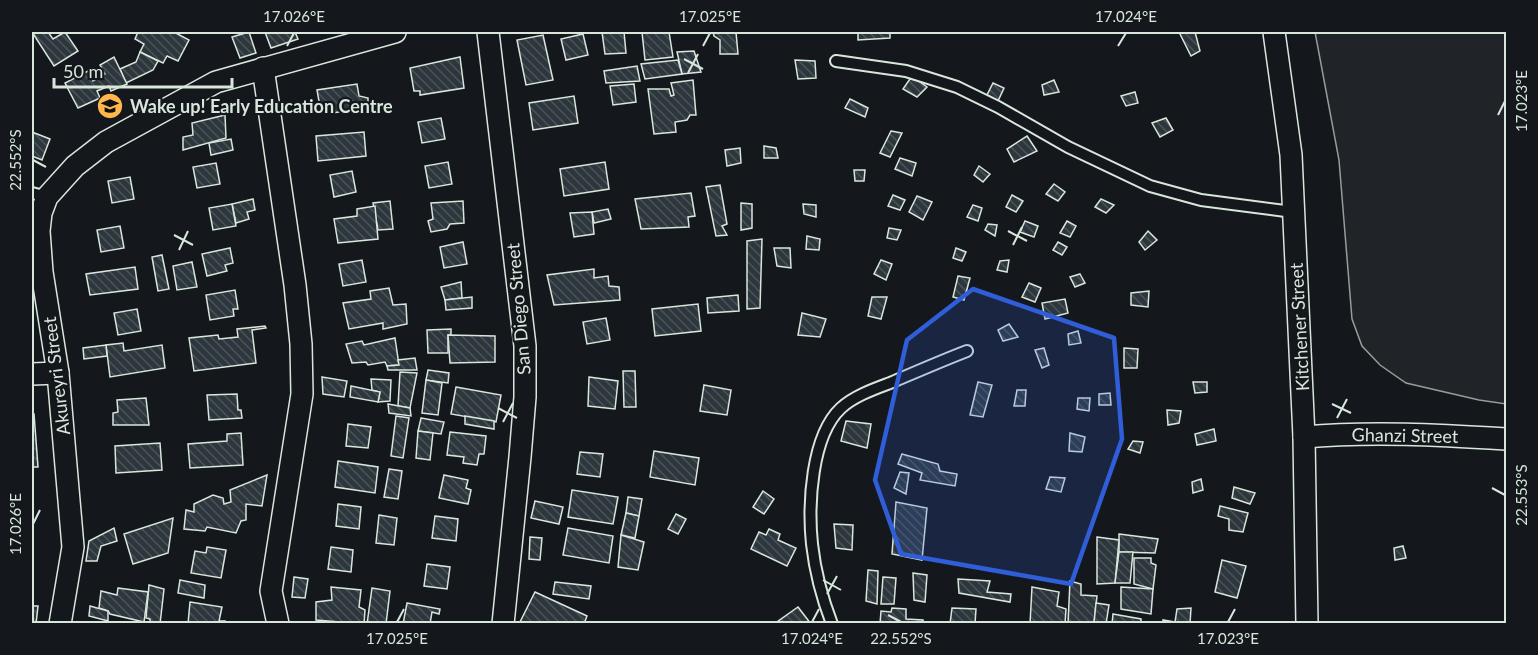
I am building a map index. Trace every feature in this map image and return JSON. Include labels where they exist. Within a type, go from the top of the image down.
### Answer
[{"type":"street","name":"Akureyri Street","points":[[60,624],[73,547],[58,373],[41,252],[39,195],[106,142],[216,82],[395,32]]},
{"type":"street","name":"San Diego Street","points":[[488,32],[525,346],[525,397],[503,624]]},
{"type":"street","name":"Kitchener Street","points":[[1274,32],[1291,155],[1304,437],[1307,624]]},
{"type":"street","points":[[262,68],[295,285],[301,344],[302,394],[271,591],[278,624]]},
{"type":"street","points":[[32,374],[58,373]]},
{"type":"street","name":"Ghanzi Street","points":[[1304,437],[1347,434],[1423,434],[1506,439]]},
{"type":"lane","points":[[836,61],[906,71],[957,87],[998,107],[1068,147],[1150,186],[1201,200],[1293,212]]},
{"type":"lane","points":[[832,624],[822,596],[812,543],[811,499],[815,469],[825,430],[842,408],[864,393],[966,351]]},
{"type":"highlighted area","points":[[973,289],[1114,338],[1122,439],[1071,584],[901,554],[875,480],[907,340]]},
{"type":"shaded area","points":[[1315,32],[1506,32],[1506,404],[1406,383],[1380,365],[1362,346],[1352,319],[1339,160]]},
{"type":"building","points":[[32,32],[48,32],[53,39],[65,32],[78,51],[54,66]]},
{"type":"building","points":[[138,32],[174,32],[189,40],[178,61],[167,56],[163,63],[140,52],[144,44],[135,39]]},
{"type":"building","points":[[249,32],[256,53],[240,58],[232,37]]},
{"type":"building","points":[[265,32],[295,32],[298,39],[271,48]]},
{"type":"building","points":[[602,32],[624,32],[626,53],[605,54]]},
{"type":"building","points":[[642,32],[669,32],[673,57],[645,60]]},
{"type":"building","points":[[713,32],[736,32],[738,54],[720,54],[720,40],[714,36]]},
{"type":"building","points":[[858,32],[890,32],[890,38],[858,40]]},
{"type":"building","points":[[1179,32],[1195,32],[1200,51],[1191,56]]},
{"type":"building","points":[[583,34],[588,55],[566,60],[561,39]]},
{"type":"building","points":[[543,35],[553,80],[526,85],[517,40]]},
{"type":"building","points":[[694,51],[701,72],[682,74],[677,52]]},
{"type":"building","points":[[140,52],[158,61],[153,70],[126,83],[120,69],[136,62]]},
{"type":"building","points":[[114,57],[127,84],[111,91],[109,86],[97,91],[100,98],[78,108],[65,83],[88,71],[93,81],[105,74],[100,65]]},
{"type":"building","points":[[460,57],[464,88],[420,95],[420,91],[414,91],[410,68]]},
{"type":"building","points":[[678,60],[682,74],[645,79],[641,64]]},
{"type":"building","points":[[795,60],[815,61],[816,78],[798,79]]},
{"type":"building","points":[[637,66],[640,81],[606,83],[604,71]]},
{"type":"building","points":[[912,76],[927,87],[917,97],[903,89]]},
{"type":"building","points":[[693,80],[696,115],[690,115],[687,120],[675,122],[676,132],[654,134],[648,89],[669,89],[671,96],[674,95],[671,83]]},
{"type":"building","points":[[1054,80],[1059,92],[1044,95],[1042,85]]},
{"type":"building","points":[[993,83],[1004,88],[998,101],[987,95]]},
{"type":"building","points":[[357,84],[359,96],[368,98],[368,108],[325,114],[324,106],[320,107],[317,90]]},
{"type":"building","points":[[634,84],[636,102],[613,105],[610,86]]},
{"type":"building","points":[[1135,92],[1138,103],[1126,106],[1121,96]]},
{"type":"building","points":[[574,96],[578,123],[533,130],[529,103]]},
{"type":"building","points":[[850,99],[868,108],[865,117],[845,108]]},
{"type":"building","points":[[225,115],[226,138],[183,150],[183,137],[193,135],[192,123]]},
{"type":"building","points":[[441,118],[445,139],[422,143],[418,122]]},
{"type":"building","points":[[1166,118],[1173,130],[1160,137],[1152,123]]},
{"type":"building","points":[[891,131],[902,133],[890,157],[880,153]]},
{"type":"building","points":[[32,132],[50,139],[42,160],[32,156]]},
{"type":"building","points":[[364,132],[366,156],[318,161],[316,136]]},
{"type":"building","points":[[1027,136],[1037,151],[1014,162],[1007,149]]},
{"type":"building","points":[[231,139],[233,150],[211,155],[209,143]]},
{"type":"building","points":[[764,146],[776,148],[778,158],[764,158]]},
{"type":"building","points":[[740,148],[741,163],[727,166],[725,150]]},
{"type":"building","points":[[900,158],[916,163],[912,176],[895,169]]},
{"type":"building","points":[[448,162],[452,184],[429,188],[425,166]]},
{"type":"building","points":[[605,162],[609,189],[564,196],[560,169]]},
{"type":"building","points":[[216,163],[220,184],[197,188],[193,167]]},
{"type":"building","points":[[979,166],[990,174],[983,182],[974,175]]},
{"type":"building","points":[[854,170],[865,170],[864,181],[855,181]]},
{"type":"building","points":[[352,171],[356,192],[334,197],[330,175]]},
{"type":"building","points":[[130,177],[134,199],[112,203],[108,181]]},
{"type":"building","points":[[1054,184],[1065,192],[1058,201],[1046,194]]},
{"type":"building","points":[[720,185],[727,224],[722,226],[727,235],[716,236],[706,187]]},
{"type":"building","points":[[691,193],[695,216],[688,217],[689,227],[641,229],[635,199]]},
{"type":"building","points":[[893,195],[905,200],[900,210],[888,206]]},
{"type":"building","points":[[1012,195],[1023,201],[1016,212],[1006,207]]},
{"type":"building","points":[[917,196],[932,202],[923,220],[909,212]]},
{"type":"building","points":[[253,199],[255,210],[247,212],[249,219],[236,223],[232,204]]},
{"type":"building","points":[[1101,199],[1114,205],[1106,213],[1095,207]]},
{"type":"building","points":[[390,201],[393,229],[378,230],[373,203]]},
{"type":"building","points":[[463,201],[464,223],[450,224],[447,229],[431,232],[428,221],[433,219],[431,203]]},
{"type":"building","points":[[741,203],[752,204],[752,228],[741,230]]},
{"type":"building","points":[[232,204],[236,226],[213,230],[209,208]]},
{"type":"building","points":[[803,204],[816,205],[816,217],[804,214]]},
{"type":"building","points":[[973,205],[982,208],[978,221],[967,217]]},
{"type":"building","points":[[375,206],[378,239],[338,243],[334,219],[357,216],[357,209]]},
{"type":"building","points":[[608,209],[611,219],[594,223],[592,212]]},
{"type":"building","points":[[592,212],[594,234],[574,237],[570,213]]},
{"type":"building","points":[[1025,221],[1038,226],[1034,237],[1020,232]]},
{"type":"building","points":[[1067,221],[1076,226],[1070,237],[1060,233]]},
{"type":"building","points":[[988,224],[997,225],[995,236],[985,230]]},
{"type":"building","points":[[120,226],[124,248],[101,252],[97,230]]},
{"type":"building","points":[[889,228],[901,230],[897,240],[887,238]]},
{"type":"building","points":[[1148,231],[1157,240],[1145,250],[1139,242]]},
{"type":"building","points":[[807,236],[820,239],[819,250],[806,249]]},
{"type":"building","points":[[762,239],[760,308],[747,309],[747,241]]},
{"type":"building","points":[[463,242],[467,264],[444,268],[440,247]]},
{"type":"building","points":[[1058,242],[1067,247],[1062,255],[1053,250]]},
{"type":"building","points":[[230,248],[233,263],[225,265],[227,271],[207,276],[202,254]]},
{"type":"building","points":[[774,248],[790,248],[791,268],[777,266]]},
{"type":"building","points":[[956,248],[966,252],[962,261],[953,258]]},
{"type":"building","points":[[162,255],[169,289],[158,291],[152,257]]},
{"type":"building","points":[[362,260],[366,282],[343,286],[339,264]]},
{"type":"building","points":[[881,260],[892,264],[886,280],[874,274]]},
{"type":"building","points":[[1009,260],[1007,272],[997,270],[1000,261]]},
{"type":"building","points":[[192,262],[197,287],[177,290],[173,266]]},
{"type":"building","points":[[135,267],[138,289],[90,295],[86,274]]},
{"type":"building","points":[[594,269],[594,278],[608,276],[609,286],[619,287],[620,300],[554,305],[547,275]]},
{"type":"building","points":[[1080,274],[1085,283],[1075,287],[1070,277]]},
{"type":"building","points":[[958,276],[970,278],[964,300],[953,297]]},
{"type":"building","points":[[461,282],[462,298],[445,300],[441,287]]},
{"type":"building","points":[[1029,283],[1041,288],[1035,302],[1022,297]]},
{"type":"building","points":[[389,288],[393,305],[406,304],[407,324],[383,329],[383,323],[349,329],[343,303],[371,299],[370,291]]},
{"type":"building","points":[[235,290],[238,309],[233,309],[234,316],[210,320],[206,295]]},
{"type":"building","points":[[1149,291],[1148,307],[1131,305],[1131,293]]},
{"type":"building","points":[[738,295],[739,311],[708,313],[707,298]]},
{"type":"building","points":[[472,297],[472,308],[446,310],[445,300]]},
{"type":"building","points":[[872,297],[887,297],[881,319],[868,316]]},
{"type":"building","points":[[1065,299],[1068,313],[1045,319],[1042,303]]},
{"type":"building","points":[[698,304],[701,331],[655,336],[652,309]]},
{"type":"building","points":[[137,309],[141,331],[118,335],[114,313]]},
{"type":"building","points":[[802,313],[826,319],[820,337],[798,335]]},
{"type":"building","points":[[606,318],[610,340],[587,344],[583,322]]},
{"type":"building","points":[[1009,324],[1018,337],[1003,341],[998,330]]},
{"type":"building","points":[[265,326],[266,328],[252,330],[256,363],[194,371],[189,338],[218,335],[219,339],[238,337],[237,329]]},
{"type":"building","points":[[451,329],[451,335],[448,335],[448,353],[428,353],[427,330]]},
{"type":"building","points":[[1078,331],[1081,343],[1069,345],[1068,334]]},
{"type":"building","points":[[448,335],[495,336],[495,362],[450,363]]},
{"type":"building","points":[[395,338],[399,365],[387,366],[385,362],[368,365],[366,362],[352,363],[346,344],[362,341],[364,345]]},
{"type":"building","points":[[123,343],[124,351],[162,345],[165,368],[110,377],[106,345]]},
{"type":"building","points":[[106,345],[107,356],[84,359],[83,348]]},
{"type":"building","points":[[1044,348],[1049,365],[1042,368],[1035,350]]},
{"type":"building","points":[[1124,348],[1138,349],[1137,368],[1124,368]]},
{"type":"building","points":[[415,358],[417,370],[388,370],[387,366],[399,365],[398,360]]},
{"type":"building","points":[[428,370],[449,373],[448,383],[426,380]]},
{"type":"building","points":[[623,371],[635,371],[636,407],[624,407]]},
{"type":"building","points":[[400,372],[417,373],[410,408],[398,406]]},
{"type":"building","points":[[322,377],[347,381],[344,397],[323,394]]},
{"type":"building","points":[[589,377],[618,381],[615,409],[588,406]]},
{"type":"building","points":[[371,379],[391,380],[390,401],[378,402],[380,392],[372,390]]},
{"type":"building","points":[[426,380],[442,383],[438,415],[422,413]]},
{"type":"building","points":[[978,382],[992,385],[983,417],[970,415]]},
{"type":"building","points":[[1193,382],[1207,382],[1207,392],[1195,393]]},
{"type":"building","points":[[704,385],[731,390],[727,415],[700,411]]},
{"type":"building","points":[[351,386],[380,392],[378,402],[350,397]]},
{"type":"building","points":[[456,387],[501,395],[496,422],[451,414]]},
{"type":"building","points":[[1017,390],[1026,390],[1025,406],[1014,406]]},
{"type":"building","points":[[1110,393],[1111,405],[1099,405],[1099,394]]},
{"type":"building","points":[[237,394],[238,410],[241,410],[242,418],[209,420],[207,395]]},
{"type":"building","points":[[146,398],[149,425],[113,425],[113,413],[118,412],[117,400]]},
{"type":"building","points":[[1078,398],[1090,398],[1089,411],[1077,409]]},
{"type":"building","points":[[388,404],[410,408],[411,416],[389,413]]},
{"type":"building","points":[[1167,410],[1181,411],[1179,423],[1168,425]]},
{"type":"building","points":[[32,414],[34,414],[38,467],[32,467]]},
{"type":"building","points":[[396,416],[409,418],[403,458],[391,456]]},
{"type":"building","points":[[465,416],[494,421],[494,429],[465,424]]},
{"type":"building","points":[[421,418],[444,422],[441,434],[418,431]]},
{"type":"building","points":[[846,421],[871,424],[867,448],[841,441]]},
{"type":"building","points":[[348,424],[371,427],[368,448],[346,446]]},
{"type":"building","points":[[1214,429],[1216,441],[1197,445],[1195,434]]},
{"type":"building","points":[[418,431],[433,433],[430,460],[416,458]]},
{"type":"building","points":[[450,432],[486,436],[484,454],[479,454],[477,465],[463,463],[464,457],[447,455]]},
{"type":"building","points":[[241,433],[243,465],[190,468],[188,444],[227,441],[227,434]]},
{"type":"building","points":[[1070,433],[1085,437],[1082,452],[1069,451]]},
{"type":"building","points":[[1133,441],[1143,442],[1140,453],[1128,449]]},
{"type":"building","points":[[160,443],[162,470],[116,473],[115,446]]},
{"type":"building","points":[[654,451],[699,458],[695,485],[650,477]]},
{"type":"building","points":[[580,452],[603,454],[600,477],[577,474]]},
{"type":"building","points":[[902,454],[938,464],[940,471],[957,474],[955,486],[920,480],[922,473],[898,464]]},
{"type":"building","points":[[338,461],[378,467],[375,493],[335,487]]},
{"type":"building","points":[[389,469],[402,471],[398,499],[384,497]]},
{"type":"building","points":[[900,472],[909,473],[906,494],[894,488]]},
{"type":"building","points":[[267,475],[262,506],[246,504],[246,520],[241,521],[236,533],[207,527],[205,531],[184,529],[186,510],[194,512],[194,504],[213,495],[223,498],[224,504],[231,502],[230,490]]},
{"type":"building","points":[[444,475],[468,480],[466,488],[471,490],[468,504],[439,498]]},
{"type":"building","points":[[1050,477],[1065,478],[1061,492],[1046,489]]},
{"type":"building","points":[[1201,479],[1203,490],[1193,493],[1192,482]]},
{"type":"building","points":[[1234,487],[1255,493],[1250,504],[1232,498]]},
{"type":"building","points":[[572,490],[618,497],[613,524],[568,517]]},
{"type":"building","points":[[763,491],[774,499],[764,514],[753,507]]},
{"type":"building","points":[[628,497],[642,499],[639,516],[626,513]]},
{"type":"building","points":[[535,501],[563,507],[559,524],[531,518]]},
{"type":"building","points":[[896,502],[927,508],[922,560],[892,554]]},
{"type":"building","points":[[338,504],[361,507],[359,529],[336,526]]},
{"type":"building","points":[[1220,506],[1248,513],[1243,532],[1229,530],[1229,519],[1218,516]]},
{"type":"building","points":[[626,513],[639,516],[635,538],[621,535]]},
{"type":"building","points":[[676,514],[686,519],[678,534],[668,529]]},
{"type":"building","points":[[379,515],[397,518],[394,545],[376,543]]},
{"type":"building","points":[[435,516],[458,519],[456,541],[432,538]]},
{"type":"building","points":[[173,518],[168,553],[133,564],[124,534]]},
{"type":"building","points":[[834,524],[853,525],[852,550],[836,548]]},
{"type":"building","points":[[114,528],[117,541],[101,546],[97,561],[86,561],[89,541]]},
{"type":"building","points":[[568,528],[613,536],[609,563],[563,555]]},
{"type":"building","points":[[769,529],[780,534],[778,540],[796,548],[787,566],[751,549],[759,532],[766,535]]},
{"type":"building","points":[[1119,534],[1158,539],[1155,553],[1119,552]]},
{"type":"building","points":[[621,535],[644,542],[638,570],[618,567]]},
{"type":"building","points":[[530,537],[542,538],[540,560],[529,559]]},
{"type":"building","points":[[1097,537],[1119,540],[1115,583],[1097,584]]},
{"type":"building","points":[[1403,546],[1406,558],[1395,560],[1394,548]]},
{"type":"building","points":[[207,547],[226,550],[221,578],[191,573],[195,551],[206,553]]},
{"type":"building","points":[[331,547],[353,550],[351,572],[328,569]]},
{"type":"building","points":[[1119,552],[1133,552],[1130,583],[1115,583]]},
{"type":"building","points":[[1134,558],[1151,558],[1151,563],[1156,565],[1153,589],[1134,584]]},
{"type":"building","points":[[1222,560],[1246,566],[1237,598],[1215,592]]},
{"type":"building","points":[[427,564],[450,567],[447,589],[424,586]]},
{"type":"building","points":[[868,570],[878,571],[877,604],[866,601]]},
{"type":"building","points":[[913,573],[927,575],[925,602],[914,600]]},
{"type":"building","points":[[294,577],[308,579],[305,598],[292,597]]},
{"type":"building","points":[[883,577],[896,578],[894,604],[881,604]]},
{"type":"building","points":[[958,579],[990,581],[987,592],[1011,594],[1010,602],[959,593]]},
{"type":"building","points":[[180,580],[205,585],[204,598],[178,593]]},
{"type":"building","points":[[1070,581],[1081,584],[1081,595],[1097,596],[1094,623],[1068,624]]},
{"type":"building","points":[[555,582],[591,586],[589,599],[553,594]]},
{"type":"building","points":[[149,585],[164,589],[160,624],[150,624],[150,619],[146,618]]},
{"type":"building","points":[[331,587],[361,590],[359,607],[365,610],[364,624],[316,620],[316,602],[332,600]]},
{"type":"building","points":[[1032,587],[1059,592],[1057,606],[1066,609],[1065,624],[1030,624]]},
{"type":"building","points":[[1121,587],[1153,589],[1151,614],[1121,609]]},
{"type":"building","points":[[118,588],[148,592],[144,622],[110,614],[99,608],[101,591],[117,595]]},
{"type":"building","points":[[372,588],[390,591],[386,624],[367,624]]},
{"type":"building","points":[[535,592],[587,616],[584,624],[520,622]]},
{"type":"building","points":[[190,602],[222,607],[219,621],[225,621],[225,624],[188,624]]},
{"type":"building","points":[[407,603],[440,609],[439,614],[432,612],[430,624],[403,624]]},
{"type":"building","points":[[1096,603],[1109,605],[1106,624],[1094,623]]},
{"type":"building","points":[[32,606],[38,606],[36,624],[32,624]]},
{"type":"building","points":[[90,606],[108,611],[108,621],[89,616]]},
{"type":"building","points":[[798,607],[811,624],[777,622]]},
{"type":"building","points":[[892,608],[906,609],[906,619],[923,620],[923,624],[880,624],[881,611],[891,612]]},
{"type":"building","points":[[952,608],[976,609],[975,624],[950,624]]},
{"type":"building","points":[[1191,608],[1190,624],[1163,624],[1163,620],[1175,622],[1177,609]]},
{"type":"building","points":[[1113,614],[1141,619],[1141,624],[1112,624]]},
{"type":"place","name":"Wake up! Early Education Centre","points":[[110,106]]}]
